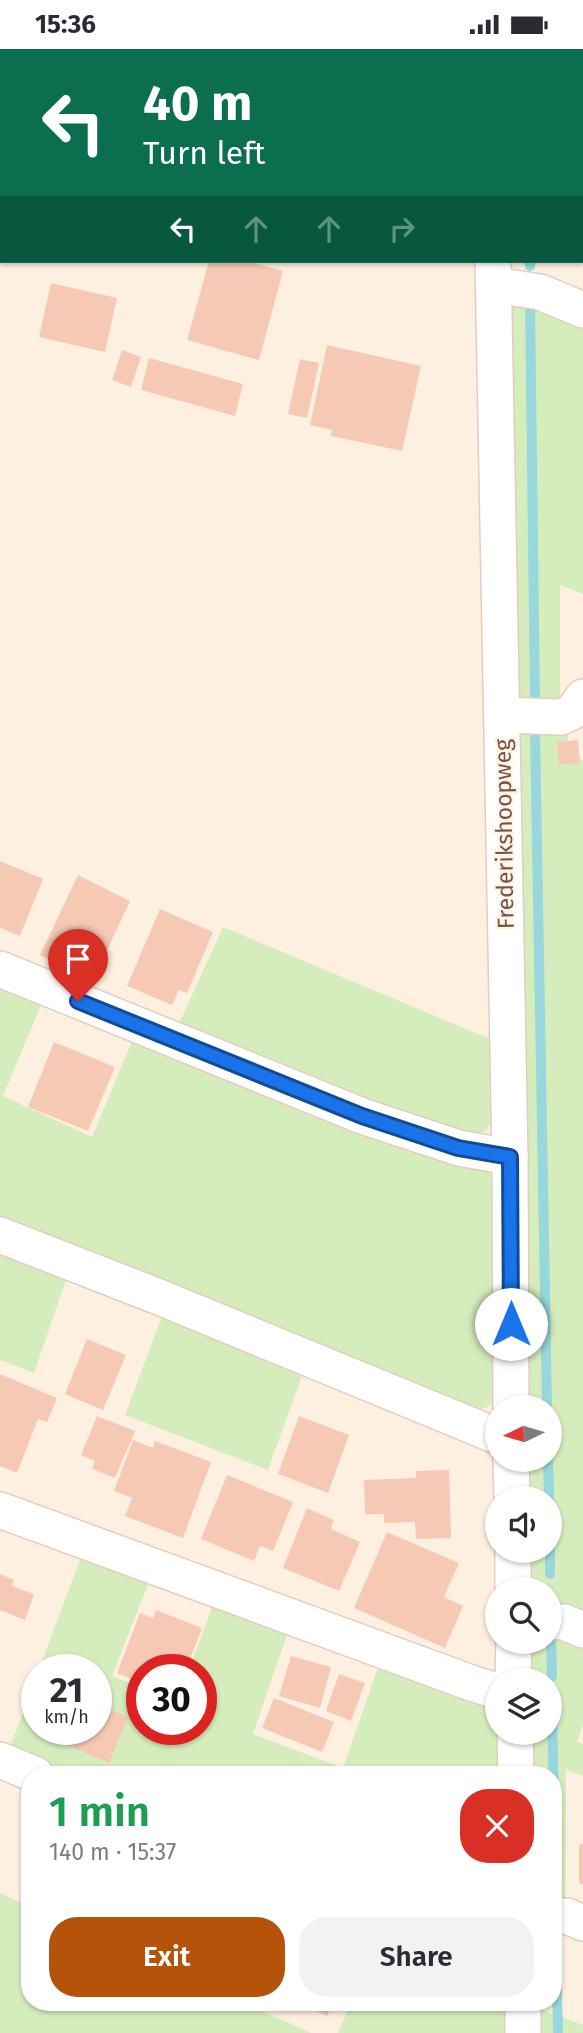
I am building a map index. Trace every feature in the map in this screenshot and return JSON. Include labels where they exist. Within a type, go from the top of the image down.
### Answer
[{"type":"street","points":[[494,273],[583,310]]},
{"type":"street","name":"Frederikshoopweg","points":[[494,273],[510,1157],[511,1395]]},
{"type":"street","points":[[502,715],[561,717],[572,712],[583,697]]},
{"type":"street","points":[[0,969],[362,1116],[458,1148],[510,1157]]},
{"type":"street","points":[[0,1235],[159,1297],[485,1431]]},
{"type":"street","points":[[0,1510],[485,1687]]},
{"type":"street","points":[[562,1622],[583,1630]]},
{"type":"street","points":[[515,1745],[516,1766]]},
{"type":"street","points":[[0,1760],[21,1769]]},
{"type":"street","points":[[562,1916],[583,1923]]},
{"type":"street","points":[[523,2011],[523,2033]]},
{"type":"green space","points":[[513,301],[583,314],[583,594],[560,585],[560,704],[526,709],[517,695],[508,309]]},
{"type":"green space","points":[[568,731],[568,754],[583,760],[583,1619],[562,1613],[562,1577],[528,1577],[527,1563],[562,1563],[562,1486],[527,1486],[526,1472],[562,1472],[562,1395],[525,1395],[517,733]]},
{"type":"green space","points":[[223,927],[497,1042],[493,1119],[487,1129],[473,1139],[176,1030]]},
{"type":"green space","points":[[0,980],[44,998],[3,1096],[92,1137],[137,1029],[492,1159],[498,1395],[485,1395],[485,1408],[482,1409],[442,1409],[0,1226]]},
{"type":"green space","points":[[0,1240],[70,1268],[34,1373],[0,1360]]},
{"type":"green space","points":[[163,1313],[304,1370],[268,1470],[125,1415]]},
{"type":"green space","points":[[87,1541],[155,1567],[112,1676],[112,1654],[45,1654]]},
{"type":"green space","points":[[217,1594],[291,1623],[253,1734],[338,1766],[40,1766],[8,1752],[21,1718],[21,1745],[112,1745],[112,1676],[126,1682],[126,1745],[217,1745],[217,1654],[195,1654]]},
{"type":"green space","points":[[562,1630],[583,1638],[583,1724],[577,1742],[583,1744],[583,1776],[566,1769],[565,1909],[562,1909],[562,1766],[530,1766],[529,1745],[562,1745],[562,1668],[528,1668],[528,1654],[562,1654]]},
{"type":"green space","points":[[381,1659],[485,1696],[485,1745],[504,1745],[504,1766],[344,1766]]},
{"type":"green space","points":[[0,1893],[21,1903],[21,2011],[262,2011],[311,2033],[0,2033]]},
{"type":"green space","points":[[347,2011],[504,2011],[504,2033],[338,2033]]},
{"type":"green space","points":[[537,2011],[545,2011],[583,2025],[583,2033],[537,2033]]},
{"type":"building","points":[[208,263],[254,263],[283,271],[259,360],[187,340]]},
{"type":"building","points":[[51,283],[117,298],[105,352],[39,337]]},
{"type":"building","points":[[327,345],[421,366],[402,451],[331,436],[332,430],[310,425]]},
{"type":"building","points":[[122,350],[141,357],[131,387],[112,380]]},
{"type":"building","points":[[149,358],[243,384],[235,416],[141,390]]},
{"type":"building","points":[[300,359],[319,363],[307,418],[288,414]]},
{"type":"building","points":[[578,740],[580,763],[559,764],[557,742]]},
{"type":"building","points":[[0,861],[43,879],[20,936],[0,928]]},
{"type":"building","points":[[78,875],[130,901],[101,963],[72,949],[63,966],[40,955]]},
{"type":"building","points":[[160,909],[213,932],[187,993],[179,990],[172,1005],[127,986]]},
{"type":"building","points":[[54,1042],[115,1067],[88,1131],[28,1107]]},
{"type":"building","points":[[87,1339],[126,1355],[103,1410],[65,1394]]},
{"type":"building","points":[[0,1374],[57,1398],[47,1422],[38,1419],[17,1473],[0,1466]]},
{"type":"building","points":[[97,1416],[135,1431],[115,1478],[92,1469],[95,1461],[81,1455]]},
{"type":"building","points":[[299,1416],[349,1435],[328,1493],[278,1474]]},
{"type":"building","points":[[133,1440],[153,1448],[155,1441],[211,1462],[183,1538],[125,1516],[132,1498],[114,1491]]},
{"type":"building","points":[[449,1470],[451,1538],[416,1539],[415,1522],[384,1523],[384,1514],[365,1514],[364,1480],[416,1478],[416,1471]]},
{"type":"building","points":[[227,1475],[293,1502],[273,1551],[260,1546],[254,1561],[201,1539]]},
{"type":"building","points":[[307,1508],[334,1520],[331,1529],[360,1542],[339,1591],[283,1568]]},
{"type":"building","points":[[387,1532],[459,1563],[444,1597],[463,1606],[445,1648],[354,1608]]},
{"type":"building","points":[[0,1574],[14,1580],[12,1586],[34,1594],[25,1620],[0,1610]]},
{"type":"building","points":[[156,1610],[202,1628],[192,1654],[126,1654],[126,1677],[117,1673],[140,1613],[153,1618]]},
{"type":"building","points":[[291,1656],[331,1667],[320,1708],[279,1696]]},
{"type":"building","points":[[339,1674],[365,1683],[351,1721],[326,1711]]},
{"type":"building","points":[[274,1698],[334,1722],[322,1752],[262,1728]]},
{"type":"building","points":[[112,1710],[126,1716],[126,1722],[109,1763],[66,1745],[112,1745]]},
{"type":"building","points":[[579,1844],[583,1844],[583,1884],[579,1884]]},
{"type":"building","points":[[316,2011],[329,2011],[327,2016]]},
{"type":"waterway","points":[[530,301],[535,700]]},
{"type":"waterway","points":[[535,732],[547,1395]]},
{"type":"waterway","points":[[548,1472],[549,1486]]},
{"type":"waterway","points":[[550,1563],[550,1574]]},
{"type":"waterway","points":[[551,1654],[552,1668]]},
{"type":"waterway","points":[[553,1745],[553,1766]]},
{"type":"waterway","points":[[558,2011],[558,2033]]},
{"type":"route","points":[[78,1001],[362,1116],[458,1148],[510,1157],[511,1324]]}]
